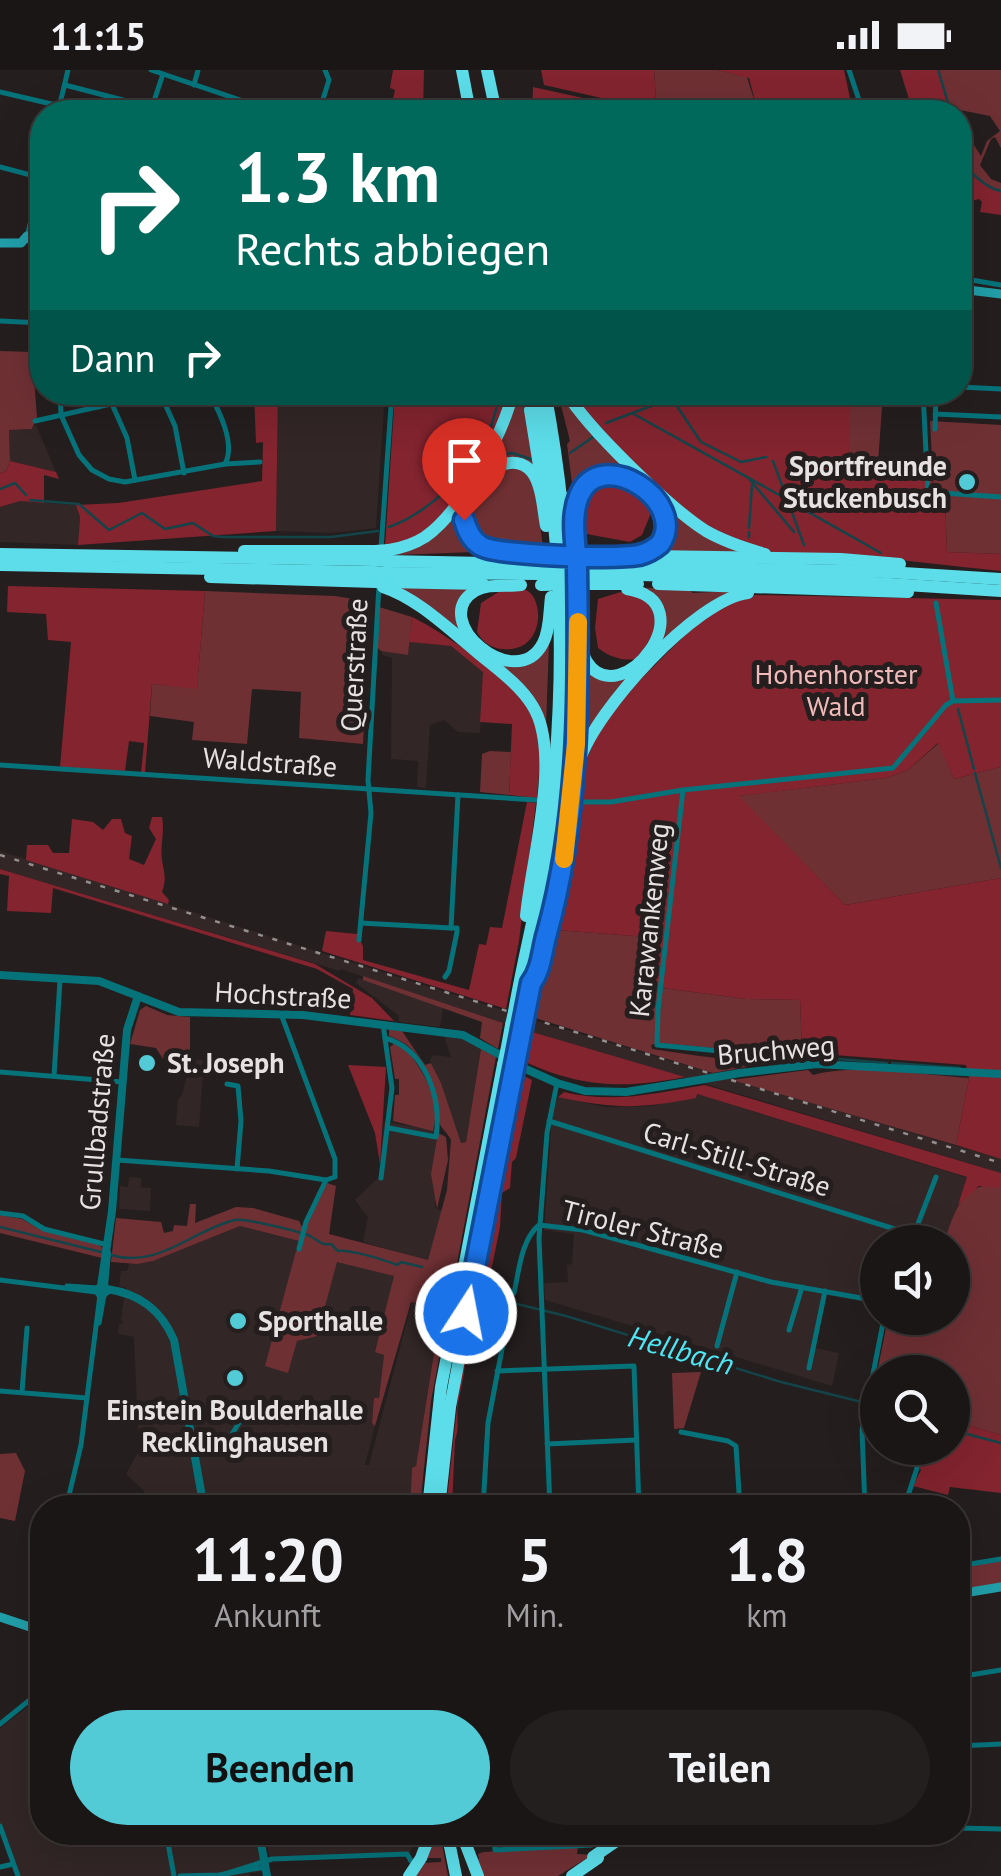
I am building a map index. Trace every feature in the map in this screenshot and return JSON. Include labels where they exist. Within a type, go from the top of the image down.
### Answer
[{"type":"highway","points":[[462,70],[471,100]]},
{"type":"highway","points":[[469,70],[473,100]]},
{"type":"highway","points":[[484,70],[490,100]]},
{"type":"highway","points":[[380,570],[440,524],[494,445],[508,405]]},
{"type":"highway","points":[[528,405],[546,526],[553,729],[557,740]]},
{"type":"highway","points":[[525,983],[557,740],[560,638],[549,478],[537,405]]},
{"type":"highway","points":[[429,1495],[440,1387],[559,827],[567,753],[571,640],[564,521],[547,405]]},
{"type":"highway","points":[[556,405],[574,525],[578,608],[574,800]]},
{"type":"highway","points":[[575,405],[589,424],[699,526],[747,549],[812,559]]},
{"type":"highway","points":[[540,569],[474,541],[464,520],[468,500],[492,467],[511,462],[532,473],[546,526]]},
{"type":"highway","points":[[574,525],[580,495],[593,480],[607,475],[631,480],[663,510],[667,526],[660,544],[588,572]]},
{"type":"highway","points":[[0,554],[380,570],[521,585]]},
{"type":"highway","points":[[133,570],[229,579],[351,582],[380,570],[426,561],[512,554]]},
{"type":"highway","points":[[634,556],[873,562],[974,572],[986,577]]},
{"type":"highway","points":[[426,561],[796,589],[1001,592]]},
{"type":"highway","points":[[0,565],[133,570],[540,569],[794,578],[1001,592]]},
{"type":"highway","points":[[540,569],[521,585],[478,590],[467,598],[461,611],[464,630],[498,659],[524,660],[540,649],[546,635],[550,597]]},
{"type":"highway","points":[[380,570],[522,691],[544,730],[544,779],[517,970],[525,983]]},
{"type":"highway","points":[[578,608],[584,657],[596,672],[613,677],[622,675],[653,648],[660,628],[654,604],[635,590],[588,572]]},
{"type":"highway","points":[[588,572],[1001,578]]},
{"type":"highway","points":[[525,983],[536,977],[557,897],[580,758],[598,722],[630,683],[703,612],[736,594],[796,589]]},
{"type":"highway","points":[[441,1495],[450,1407],[510,1061]]},
{"type":"highway","points":[[409,1876],[425,1845]]},
{"type":"highway","points":[[450,1845],[456,1876]]},
{"type":"highway","points":[[462,1845],[467,1876]]},
{"type":"highway","points":[[465,1845],[478,1876]]},
{"type":"highway","points":[[573,1874],[614,1845]]},
{"type":"main road","points":[[0,243],[30,242]]},
{"type":"main road","points":[[972,293],[1001,295]]},
{"type":"main road","points":[[970,1594],[1001,1589]]},
{"type":"main road","points":[[0,1617],[30,1627]]},
{"type":"street","points":[[61,100],[68,70]]},
{"type":"street","points":[[151,70],[240,100]]},
{"type":"street","points":[[194,85],[198,70]]},
{"type":"street","points":[[323,100],[329,80],[324,70]]},
{"type":"street","points":[[849,70],[859,100]]},
{"type":"street","points":[[154,100],[163,74]]},
{"type":"street","points":[[65,85],[124,100]]},
{"type":"street","points":[[0,92],[30,101]]},
{"type":"street","points":[[0,168],[30,175]]},
{"type":"street","points":[[972,280],[1001,285]]},
{"type":"street","points":[[0,321],[30,322]]},
{"type":"street","points":[[972,388],[1001,389]]},
{"type":"street","points":[[61,405],[79,456],[92,470],[113,480],[260,462]]},
{"type":"street","points":[[35,421],[108,405]]},
{"type":"street","points":[[112,405],[128,438],[135,480]]},
{"type":"street","points":[[167,405],[184,473]]},
{"type":"street","points":[[216,405],[230,454],[225,464]]},
{"type":"street","name":"Querstraße","points":[[359,940],[370,813],[368,789],[391,405]]},
{"type":"street","points":[[924,405],[928,492],[1001,496]]},
{"type":"street","points":[[936,405],[936,429]]},
{"type":"street","points":[[936,414],[1001,418]]},
{"type":"street","points":[[936,602],[953,701]]},
{"type":"street","points":[[574,800],[611,802],[683,790],[892,768],[935,716],[953,701],[1001,700]]},
{"type":"street","name":"Waldstraße","points":[[0,765],[536,800]]},
{"type":"street","name":"Karawankenweg","points":[[683,790],[657,1045],[771,1056],[823,1048],[830,1054],[830,1065]]},
{"type":"street","points":[[451,928],[458,795]]},
{"type":"street","points":[[361,923],[458,928],[456,947],[444,977]]},
{"type":"street","name":"Hochstraße","points":[[0,975],[99,981],[179,1012],[281,1014],[463,1035],[557,1083]]},
{"type":"street","points":[[54,1076],[60,978]]},
{"type":"street","name":"Grullbadstraße","points":[[69,1495],[81,1445],[102,1291],[127,1030],[138,996]]},
{"type":"street","points":[[117,1160],[290,1173],[326,1180],[335,1177],[332,1146],[281,1014]]},
{"type":"street","points":[[381,1178],[392,1088],[383,1024]]},
{"type":"street","points":[[385,1038],[403,1042],[428,1075],[438,1127],[436,1137],[389,1128]]},
{"type":"street","name":"Bruchweg","points":[[557,1083],[606,1093],[791,1066],[830,1065],[1001,1074]]},
{"type":"street","points":[[0,1072],[122,1082]]},
{"type":"street","points":[[549,1495],[539,1225],[549,1121],[557,1083]]},
{"type":"street","points":[[227,1084],[238,1086],[237,1169]]},
{"type":"street","name":"Carl-Still-Straße","points":[[549,1121],[885,1225]]},
{"type":"street","points":[[917,1225],[936,1177]]},
{"type":"street","points":[[299,1248],[326,1180]]},
{"type":"street","points":[[0,1213],[22,1216],[44,1229],[107,1249]]},
{"type":"street","points":[[514,1293],[525,1245],[539,1225]]},
{"type":"street","name":"Tiroler Straße","points":[[539,1225],[584,1230],[737,1272],[860,1298]]},
{"type":"street","name":"Tiroler Straße","points":[[717,1346],[737,1272]]},
{"type":"street","points":[[0,1280],[123,1293],[139,1298],[160,1315],[174,1340],[202,1495]]},
{"type":"street","points":[[789,1330],[802,1288]]},
{"type":"street","points":[[809,1368],[825,1292]]},
{"type":"street","points":[[484,1495],[487,1436],[509,1312]]},
{"type":"street","points":[[22,1392],[27,1328]]},
{"type":"street","points":[[863,1495],[861,1447],[881,1335]]},
{"type":"street","points":[[497,1371],[634,1366],[638,1495]]},
{"type":"street","points":[[0,1390],[88,1398]]},
{"type":"street","points":[[195,1454],[222,1450],[247,1410],[250,1412]]},
{"type":"street","points":[[681,1432],[736,1446],[739,1495]]},
{"type":"street","points":[[547,1444],[636,1440]]},
{"type":"street","points":[[908,1495],[916,1468]]},
{"type":"street","points":[[970,1564],[1001,1559]]},
{"type":"street","points":[[970,1675],[1001,1670]]},
{"type":"street","points":[[0,1724],[30,1700]]},
{"type":"street","points":[[970,1745],[1001,1744]]},
{"type":"street","points":[[0,1826],[18,1876]]},
{"type":"street","points":[[970,1828],[1001,1828]]},
{"type":"street","points":[[169,1845],[177,1876],[407,1854],[417,1861]]},
{"type":"street","points":[[494,1845],[494,1850],[592,1845]]},
{"type":"street","points":[[0,1867],[14,1864]]},
{"type":"shaded area","points":[[654,70],[718,70],[747,77],[754,100],[656,100]]},
{"type":"shaded area","points":[[940,70],[1001,70],[1001,148],[995,137],[991,139],[980,165],[991,179],[1001,183],[1001,192],[972,172],[972,142],[981,156],[987,141],[1000,131],[990,116],[972,112],[972,100],[946,100]]},
{"type":"shaded area","points":[[0,351],[30,352],[30,405],[36,405],[37,417],[32,429],[9,430],[10,461],[6,471],[0,473]]},
{"type":"shaded area","points":[[278,405],[384,405],[376,528],[331,533],[276,531]]},
{"type":"shaded area","points":[[508,405],[524,405],[536,471],[518,461],[469,491],[475,552],[395,555],[446,519]]},
{"type":"shaded area","points":[[561,405],[568,405],[587,427],[755,555],[656,551],[665,508],[574,499],[567,444],[570,441]]},
{"type":"shaded area","points":[[849,405],[882,405],[878,463],[849,462]]},
{"type":"shaded area","name":"Sportfreunde Stuckenbusch","points":[[930,421],[1001,425],[1001,554],[947,552],[945,500],[934,498]]},
{"type":"shaded area","points":[[36,425],[56,472],[10,461],[9,430],[32,429]]},
{"type":"shaded area","points":[[523,468],[536,489],[543,549],[505,550],[476,539],[468,508],[493,469]]},
{"type":"shaded area","points":[[19,501],[76,505],[80,517],[78,545],[0,542],[0,507]]},
{"type":"shaded area","points":[[396,586],[472,587],[460,601],[456,621],[511,664],[549,642],[546,727],[540,711]]},
{"type":"shaded area","points":[[631,587],[693,593],[750,590],[700,612],[579,749],[585,698],[583,662],[606,679],[655,650]]},
{"type":"shaded area","points":[[205,591],[335,596],[366,601],[370,615],[363,744],[299,738],[301,692],[252,689],[247,744],[192,740],[194,722],[150,716],[152,684],[197,688]]},
{"type":"shaded area","points":[[379,607],[412,617],[408,655],[377,647]]},
{"type":"shaded area","points":[[409,642],[451,646],[484,672],[480,733],[458,732],[444,720],[430,725],[426,788],[417,787],[418,761],[391,759],[392,658],[382,655],[382,651],[408,655]]},
{"type":"shaded area","points":[[939,743],[954,779],[1001,767],[1001,878],[845,905],[738,796],[886,778],[908,770]]},
{"type":"shaded area","points":[[511,752],[509,795],[480,792],[482,754]]},
{"type":"shaded area","points":[[0,851],[544,1023],[1001,1159],[1001,1173],[503,1023],[341,969],[0,869]]},
{"type":"shaded area","points":[[556,930],[660,938],[655,987],[746,999],[800,1000],[802,1050],[777,1054],[659,1043],[651,1045],[652,1049],[733,1059],[810,1052],[827,1055],[713,1073],[532,1017],[550,934]]},
{"type":"shaded area","points":[[363,976],[503,1023],[498,1049],[480,1038],[482,1022],[363,980]]},
{"type":"shaded area","points":[[358,978],[438,1005],[443,1009],[440,1027],[399,1022],[399,1016],[356,983]]},
{"type":"shaded area","points":[[146,1006],[167,1015],[190,1017],[190,1063],[167,1065],[156,1048],[130,1044],[140,1010]]},
{"type":"shaded area","points":[[389,1029],[402,1031],[425,1065],[431,1063],[461,1143],[466,1142],[481,1049],[496,1057],[431,1401],[421,1495],[411,1495],[412,1468],[416,1466],[441,1309],[411,1302],[375,1426],[374,1398],[379,1398],[384,1355],[375,1352],[394,1276],[337,1262],[317,1336],[297,1341],[288,1373],[265,1366],[296,1251],[327,1183],[336,1186],[329,1234],[428,1260],[447,1190],[451,1140],[440,1124],[420,1059],[389,1036]]},
{"type":"shaded area","points":[[444,1036],[463,1039],[481,1049],[466,1142],[460,1143],[430,1060],[433,1055],[451,1057]]},
{"type":"shaded area","points":[[402,1044],[428,1084],[435,1107],[433,1131],[393,1121],[395,1095],[399,1095],[390,1047]]},
{"type":"shaded area","points":[[191,1059],[204,1060],[199,1127],[176,1125],[178,1100]]},
{"type":"shaded area","points":[[808,1070],[813,1075],[868,1070],[969,1078],[956,1145],[732,1080]]},
{"type":"shaded area","points":[[697,1094],[968,1178],[950,1225],[860,1225],[860,1301],[826,1295],[815,1348],[839,1353],[832,1386],[545,1300],[544,1283],[568,1282],[567,1265],[572,1264],[574,1234],[544,1230],[552,1114],[558,1097],[606,1107],[652,1106]]},
{"type":"shaded area","points":[[384,1122],[434,1129],[438,1133],[435,1208],[442,1211],[428,1261],[363,1242],[368,1217],[355,1200],[379,1177]]},
{"type":"shaded area","points":[[438,1133],[446,1137],[448,1160],[437,1209],[431,1174]]},
{"type":"shaded area","points":[[129,1177],[141,1178],[141,1187],[151,1188],[150,1211],[119,1209],[120,1186],[128,1187]]},
{"type":"shaded area","points":[[979,1187],[1001,1188],[1001,1435],[970,1426],[970,1355],[881,1355],[885,1335],[970,1335],[970,1225],[950,1225],[964,1198]]},
{"type":"shaded area","points":[[190,1204],[196,1204],[195,1223],[236,1207],[299,1221],[303,1229],[299,1241],[240,1226],[153,1261],[111,1262],[116,1218],[161,1222],[164,1233],[173,1231],[174,1225],[187,1226]]},
{"type":"shaded area","points":[[0,1215],[22,1219],[43,1231],[97,1244],[103,1248],[102,1258],[0,1233]]},
{"type":"shaded area","points":[[240,1226],[299,1241],[297,1251],[395,1276],[375,1351],[384,1354],[379,1399],[374,1399],[375,1426],[365,1465],[369,1465],[412,1302],[441,1309],[411,1495],[143,1495],[144,1491],[126,1474],[139,1451],[134,1337],[118,1334],[119,1324],[123,1324],[126,1288],[119,1286],[121,1271],[127,1271],[129,1264],[153,1261]]},
{"type":"shaded area","points":[[701,1372],[684,1428],[674,1429],[672,1373]]},
{"type":"shaded area","points":[[16,1453],[25,1471],[15,1521],[0,1518],[0,1454]]},
{"type":"shaded area","points":[[1001,1561],[1001,1585],[970,1590],[970,1566]]},
{"type":"shaded area","points":[[30,1705],[30,1845],[261,1845],[267,1872],[250,1876],[18,1876],[0,1826],[0,1728]]},
{"type":"shaded area","points":[[267,1845],[413,1845],[409,1855],[270,1861]]},
{"type":"shaded area","points":[[429,1845],[442,1845],[448,1876],[412,1876],[421,1863],[441,1862],[441,1858],[424,1858]]},
{"type":"shaded area","points":[[578,1847],[577,1854],[592,1855],[558,1876],[482,1876],[476,1861],[483,1852]]},
{"type":"green space","points":[[393,70],[424,70],[423,100],[393,100],[395,90],[390,88]]},
{"type":"green space","points":[[541,70],[654,70],[656,100],[610,100],[544,85]]},
{"type":"green space","points":[[718,70],[844,70],[850,100],[755,100],[749,78]]},
{"type":"green space","points":[[900,70],[940,70],[946,100],[909,100]]},
{"type":"green space","points":[[533,87],[592,100],[532,100]]},
{"type":"green space","points":[[972,174],[1001,192],[1001,215],[980,212],[979,199],[972,201]]},
{"type":"green space","points":[[254,405],[278,405],[276,531],[78,545],[80,517],[76,505],[118,503],[262,481],[263,442],[256,443]]},
{"type":"green space","points":[[394,405],[503,405],[487,446],[440,517],[408,540],[385,546]]},
{"type":"green space","points":[[580,405],[849,405],[849,462],[931,465],[934,498],[945,499],[947,552],[1001,554],[1001,571],[754,548],[715,531],[691,515],[627,457]]},
{"type":"green space","points":[[10,461],[56,472],[59,479],[44,475],[44,503],[20,501],[0,507],[0,473],[6,471]]},
{"type":"green space","points":[[619,478],[653,508],[642,535],[630,542],[581,533],[579,510],[591,484]]},
{"type":"green space","points":[[8,586],[205,591],[197,689],[152,684],[145,773],[141,773],[144,743],[129,741],[125,771],[60,767],[71,642],[48,640],[46,614],[7,612]]},
{"type":"green space","points":[[510,589],[526,590],[532,595],[537,624],[527,643],[516,648],[498,648],[484,642],[477,632],[481,603]]},
{"type":"green space","points":[[624,591],[642,596],[659,623],[638,659],[617,658],[598,648],[598,599]]},
{"type":"green space","name":"Hohenhorster Wald","points":[[740,597],[1001,600],[1001,767],[954,779],[938,743],[908,770],[886,778],[739,796],[845,905],[1001,878],[1001,1159],[956,1145],[969,1078],[966,1065],[834,1055],[826,1047],[802,1050],[800,1000],[746,999],[655,987],[660,938],[556,930],[581,775],[610,710],[705,615]]},
{"type":"green space","points":[[412,617],[478,659],[524,701],[538,733],[537,798],[509,795],[512,724],[480,722],[483,672],[451,646],[409,642]]},
{"type":"green space","points":[[527,802],[536,803],[519,941],[506,1009],[322,951],[326,931],[357,934],[363,946],[363,960],[469,990],[479,944],[486,945],[490,927],[502,928]]},
{"type":"green space","points":[[152,817],[162,817],[162,892],[168,904],[26,860],[27,845],[48,845],[53,853],[69,853],[72,819],[93,822],[103,830],[112,819],[121,819],[125,833],[132,836],[129,859],[144,865],[156,839],[149,828]]},
{"type":"green space","points":[[0,869],[315,964],[372,998],[394,1021],[350,1015],[353,989],[317,969],[53,888],[51,913],[7,911],[9,876],[0,874]]},
{"type":"green space","points":[[529,1031],[685,1077],[603,1084],[564,1077],[523,1061]]},
{"type":"green space","points":[[348,1065],[386,1067],[380,1164],[375,1133]]},
{"type":"green space","points":[[520,1074],[532,1080],[512,1162],[510,1188],[502,1193],[489,1281],[476,1307],[458,1405],[453,1495],[447,1495],[461,1371]]},
{"type":"green space","points":[[705,1085],[1001,1173],[1001,1188],[979,1186],[958,1205],[967,1177],[697,1094],[696,1098],[642,1106],[595,1104],[558,1097],[564,1092],[634,1096]]},
{"type":"green space","points":[[970,1426],[1001,1435],[1001,1493],[950,1487],[948,1495],[913,1486],[921,1470],[918,1465],[970,1465]]},
{"type":"waterway","points":[[938,70],[947,100]]},
{"type":"waterway","points":[[972,172],[1001,191]]},
{"type":"waterway","points":[[389,527],[419,511],[462,474],[483,445],[497,405]]},
{"type":"waterway","points":[[606,423],[654,405]]},
{"type":"waterway","points":[[676,405],[701,442],[741,462],[766,457]]},
{"type":"waterway","points":[[632,413],[781,496]]},
{"type":"waterway","points":[[570,453],[593,437]]},
{"type":"waterway","points":[[497,456],[512,453],[531,459]]},
{"type":"waterway","points":[[773,461],[804,545]]},
{"type":"waterway","points":[[750,480],[794,532]]},
{"type":"waterway","points":[[0,489],[15,483],[26,495]]},
{"type":"waterway","points":[[749,528],[752,485]]},
{"type":"waterway","points":[[30,500],[79,504],[109,530],[142,513],[165,529],[193,523],[213,536],[223,537],[331,537],[378,531]]},
{"type":"waterway","points":[[787,500],[881,553]]},
{"type":"waterway","points":[[749,532],[749,537]]},
{"type":"waterway","points":[[958,709],[974,769]]},
{"type":"waterway","points":[[975,773],[1001,868]]},
{"type":"waterway","points":[[838,1059],[887,1063]]},
{"type":"waterway","points":[[892,1063],[960,1068]]},
{"type":"waterway","name":"Hellbach","points":[[111,1255],[128,1258],[160,1253],[219,1225],[241,1220],[305,1234],[331,1244],[338,1251],[422,1267]]},
{"type":"waterway","name":"Hellbach","points":[[0,1227],[101,1252]]},
{"type":"waterway","name":"Hellbach","points":[[485,1296],[860,1402]]},
{"type":"waterway","name":"Hellbach","points":[[970,1435],[1001,1443]]},
{"type":"railway","points":[[0,855],[1001,1163]]},
{"type":"slow traffic","points":[[564,859],[576,744],[578,622]]},
{"type":"place","name":"Sportfreunde Stuckenbusch","points":[[967,482]]},
{"type":"place","name":"St. Joseph","points":[[147,1063]]},
{"type":"place","name":"Sporthalle","points":[[238,1321]]},
{"type":"place","name":"Einstein Boulderhalle Recklinghausen","points":[[235,1378]]},
{"type":"route","points":[[464,520],[474,541],[496,552],[512,554],[562,554],[584,555],[634,556],[660,544],[667,526],[663,510],[644,489],[616,475],[593,480],[584,488],[576,506],[574,525],[576,546],[577,567],[577,720],[566,853],[540,965],[531,983],[466,1313]]}]
